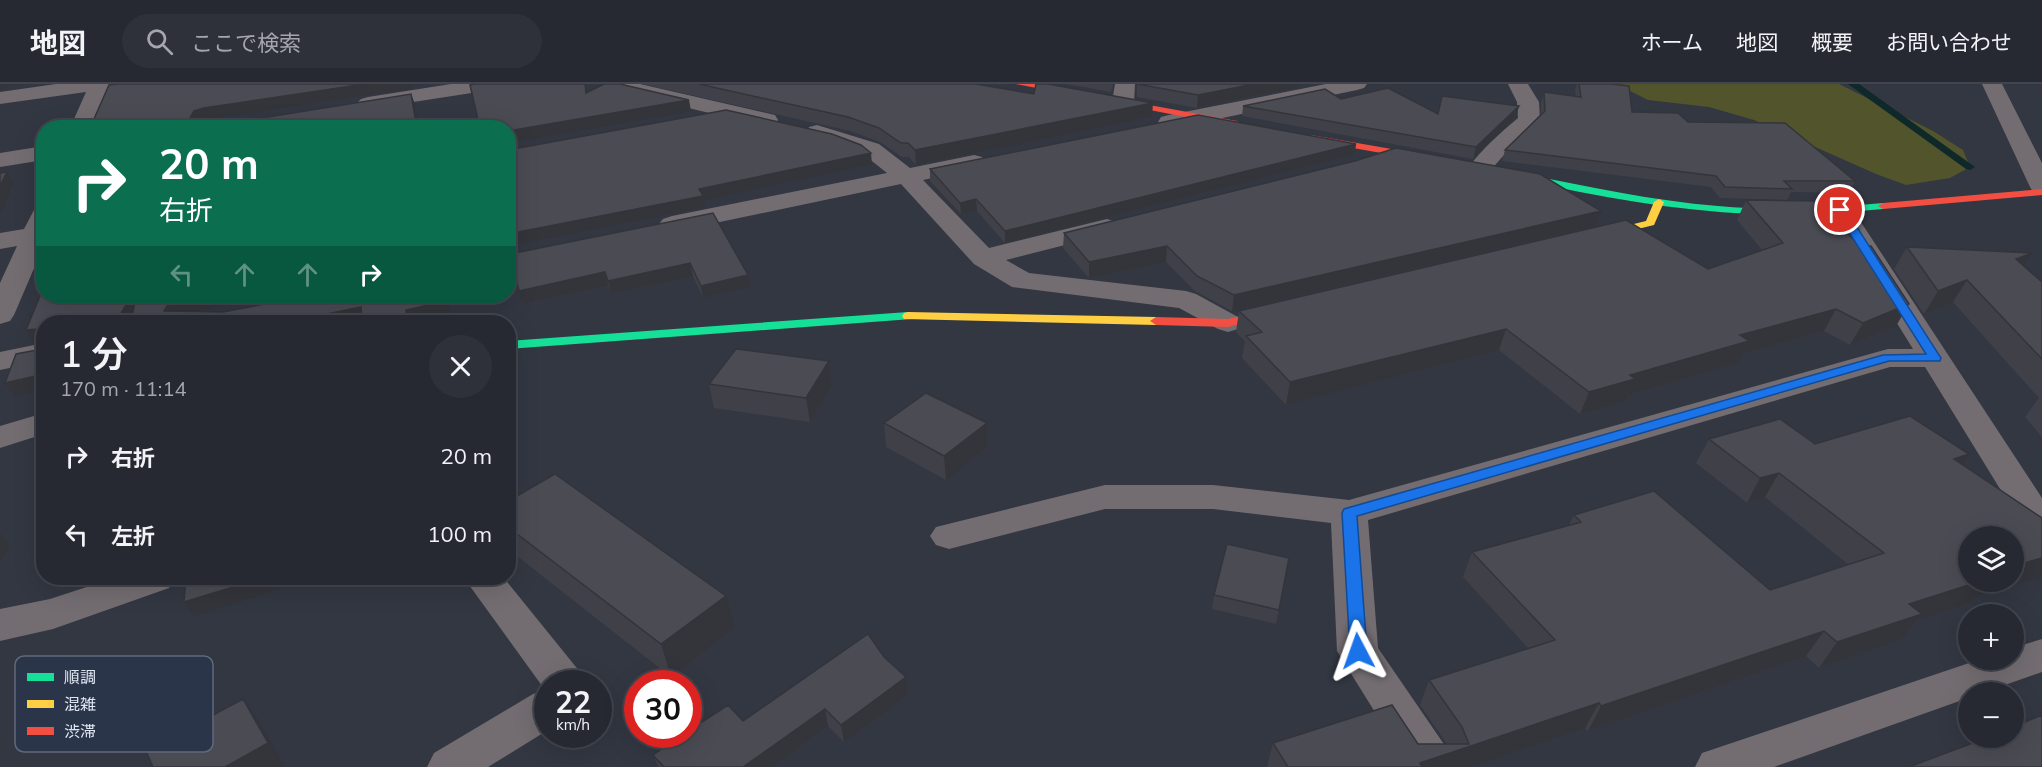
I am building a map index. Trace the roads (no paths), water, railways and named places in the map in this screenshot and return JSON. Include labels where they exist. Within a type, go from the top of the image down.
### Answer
[{"type":"street","points":[[0,98],[100,84]]},
{"type":"street","points":[[84,120],[100,84]]},
{"type":"street","points":[[350,106],[491,84]]},
{"type":"street","points":[[613,84],[841,138],[871,149],[906,176],[983,258],[1022,280],[1186,300],[1228,323]]},
{"type":"street","points":[[1020,84],[1124,93],[1195,117],[1253,127]]},
{"type":"street","points":[[1137,129],[1357,84]]},
{"type":"street","points":[[1475,167],[1529,120],[1528,102],[1518,84]]},
{"type":"street","points":[[1992,84],[2042,187]]},
{"type":"street","points":[[678,122],[734,112]]},
{"type":"street","points":[[1300,136],[1448,162]]},
{"type":"street","points":[[1344,168],[1394,152]]},
{"type":"street","points":[[0,160],[36,154]]},
{"type":"street","points":[[649,229],[998,157]]},
{"type":"street","points":[[1475,167],[1659,202],[1750,211],[1840,210],[2042,192]]},
{"type":"street","points":[[1582,239],[1650,223],[1659,202]]},
{"type":"street","points":[[1840,210],[2042,527]]},
{"type":"street","points":[[983,258],[1130,222]]},
{"type":"street","points":[[0,241],[36,228]]},
{"type":"street","points":[[0,315],[36,236]]},
{"type":"street","points":[[516,344],[911,316],[1228,323],[1297,307]]},
{"type":"street","points":[[0,361],[36,354]]},
{"type":"street","points":[[949,536],[1105,497],[1213,497],[1349,513],[1888,358],[1935,358]]},
{"type":"street","points":[[0,437],[36,426]]},
{"type":"street","points":[[1349,513],[1358,651],[1434,767]]},
{"type":"street","points":[[0,625],[53,614],[134,585]]},
{"type":"street","points":[[488,585],[554,670]]},
{"type":"street","points":[[1718,767],[2042,655]]},
{"type":"street","points":[[450,767],[534,715]]},
{"type":"waterway","points":[[1853,84],[1970,167]]}]
